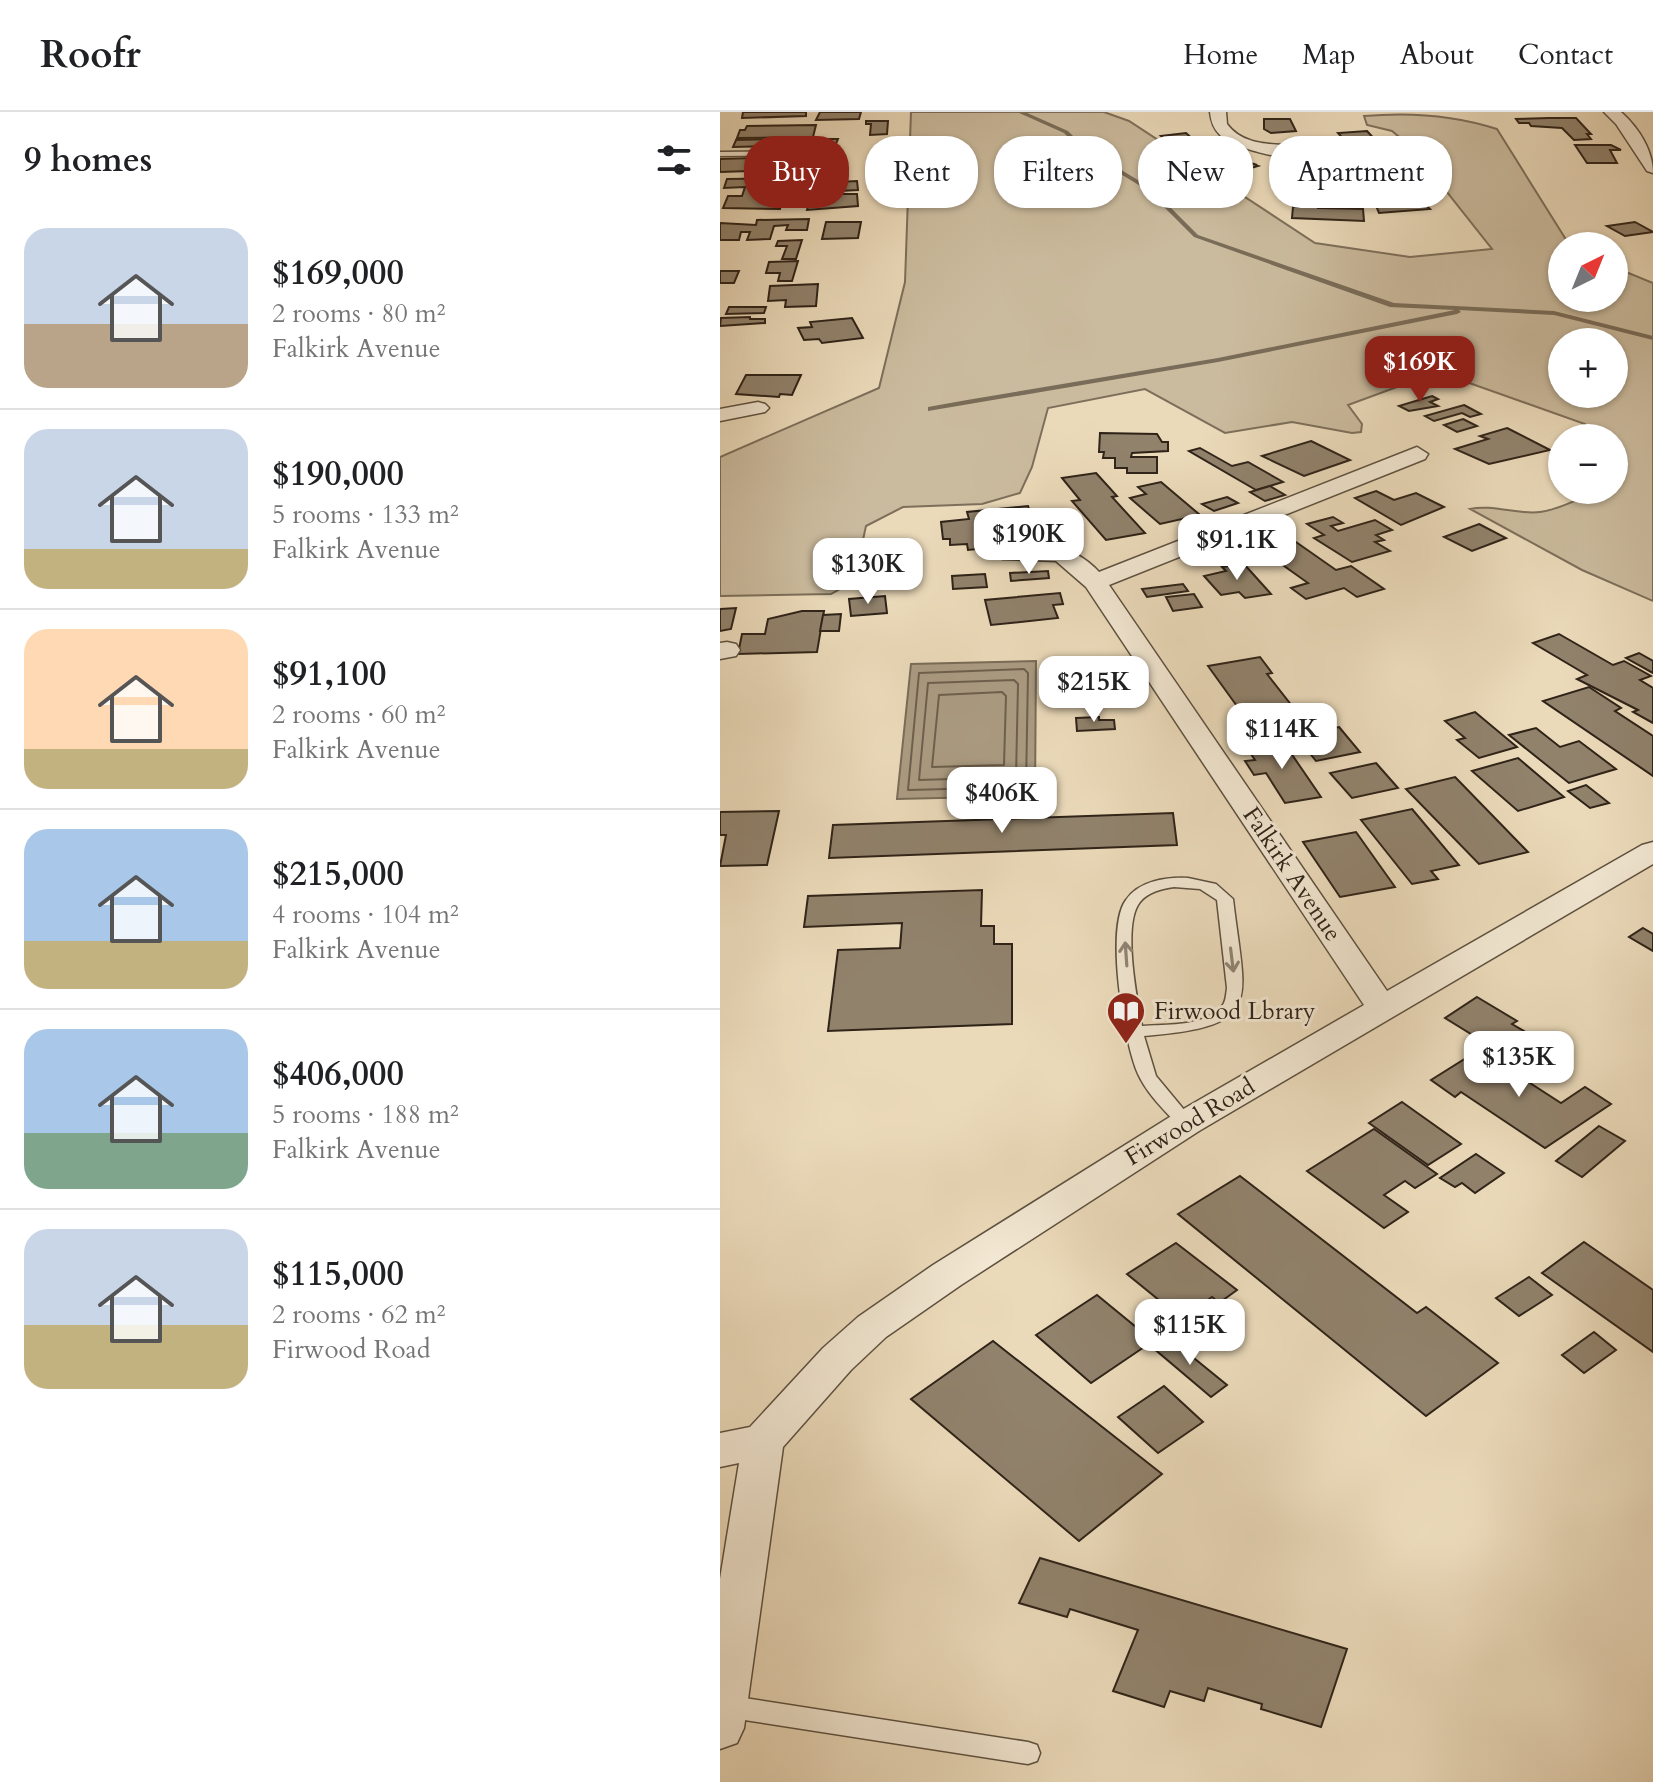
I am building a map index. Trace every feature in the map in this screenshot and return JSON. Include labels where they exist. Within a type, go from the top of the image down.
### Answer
[{"type":"street","points":[[1218,112],[1220,129],[1227,136],[1269,149]]},
{"type":"street","points":[[1612,112],[1653,168]]},
{"type":"street","points":[[720,415],[758,408]]},
{"type":"street","points":[[1095,582],[1417,454]]},
{"type":"street","name":"Falkirk Avenue","points":[[1003,552],[1046,551],[1065,555],[1077,561],[1095,582],[1382,1008]]},
{"type":"street","name":"Firwood Road","points":[[763,1441],[837,1359],[872,1327],[947,1275],[1186,1123],[1653,851]]},
{"type":"street","points":[[720,1450],[763,1441],[722,1717]]},
{"type":"lane","points":[[720,154],[744,154]]},
{"type":"lane","points":[[1134,1032],[1200,1024],[1228,1011],[1233,1003],[1235,988],[1225,899],[1217,890],[1191,882],[1165,883],[1144,892],[1128,908],[1124,923],[1134,1032],[1147,1075],[1186,1123]]},
{"type":"lane","points":[[722,1717],[1028,1753]]},
{"type":"shaded area","points":[[911,112],[1104,112],[1129,121],[1152,136],[1138,136],[1138,208],[1253,208],[1253,202],[1315,243],[1410,257],[1492,249],[1452,198],[1452,136],[1398,136],[1392,131],[1367,125],[1364,116],[1431,116],[1464,120],[1497,129],[1561,232],[1548,232],[1548,312],[1628,312],[1628,273],[1653,283],[1653,601],[1582,570],[1470,509],[1540,512],[1567,504],[1628,504],[1628,424],[1585,424],[1444,374],[1405,384],[1348,405],[1362,424],[1361,432],[1352,433],[1292,422],[1225,433],[1145,389],[1048,408],[1032,467],[1020,493],[982,504],[903,507],[866,526],[854,581],[831,594],[720,596],[720,457],[879,388],[905,282],[908,208],[978,208],[978,136],[910,136]]},
{"type":"water","points":[[1036,661],[1035,796],[897,799],[911,664]]},
{"type":"building","points":[[743,112],[806,112],[806,116],[742,118]]},
{"type":"building","points":[[820,112],[861,112],[859,119],[816,120]]},
{"type":"building","points":[[1576,118],[1591,134],[1587,134],[1591,139],[1574,140],[1562,128],[1531,126],[1516,119]]},
{"type":"building","points":[[1264,119],[1290,119],[1296,131],[1271,133],[1264,129]]},
{"type":"building","points":[[866,121],[888,121],[887,134],[870,135],[871,124],[866,124]]},
{"type":"building","points":[[816,125],[813,136],[737,138],[740,130],[745,130],[747,126]]},
{"type":"building","points":[[1367,131],[1372,136],[1341,136],[1338,133]]},
{"type":"building","points":[[1186,133],[1189,136],[1161,136]]},
{"type":"building","points":[[736,140],[744,140],[744,147],[733,147]]},
{"type":"building","points":[[1575,145],[1611,145],[1621,150],[1610,150],[1617,163],[1587,163]]},
{"type":"building","points":[[744,158],[744,171],[720,172],[720,159]]},
{"type":"building","points":[[727,179],[744,179],[744,187],[724,188]]},
{"type":"building","points":[[849,181],[857,181],[858,190],[849,190]]},
{"type":"building","points":[[744,190],[744,208],[780,209],[723,208],[728,196],[742,196]]},
{"type":"building","points":[[849,194],[857,194],[858,206],[849,207]]},
{"type":"building","points":[[1293,208],[1363,209],[1364,221],[1292,218]]},
{"type":"building","points":[[1377,208],[1430,209],[1379,213]]},
{"type":"building","points":[[809,219],[807,230],[786,230],[788,225],[774,226],[770,239],[747,240],[750,232],[741,232],[739,240],[720,240],[720,223],[756,225],[757,220]]},
{"type":"building","points":[[826,222],[861,222],[858,238],[822,239]]},
{"type":"building","points":[[1635,222],[1653,232],[1628,236],[1628,232],[1618,232],[1607,226]]},
{"type":"building","points":[[802,240],[796,259],[782,259],[787,246],[776,246],[778,241]]},
{"type":"building","points":[[798,261],[792,281],[778,281],[780,273],[766,273],[769,262]]},
{"type":"building","points":[[720,271],[739,271],[734,283],[720,283]]},
{"type":"building","points":[[818,284],[816,306],[785,307],[786,300],[768,301],[770,286]]},
{"type":"building","points":[[729,307],[766,307],[764,313],[726,314]]},
{"type":"building","points":[[721,318],[765,319],[765,323],[720,326]]},
{"type":"building","points":[[852,318],[863,338],[822,343],[819,339],[804,340],[798,328],[812,327],[810,322]]},
{"type":"building","points":[[746,375],[801,375],[792,395],[780,394],[779,397],[736,394]]},
{"type":"building","points":[[1432,396],[1438,399],[1430,402],[1438,406],[1409,411],[1399,406]]},
{"type":"building","points":[[1464,405],[1481,414],[1470,417],[1462,413],[1434,421],[1425,416]]},
{"type":"building","points":[[1463,419],[1477,426],[1457,432],[1444,425]]},
{"type":"building","points":[[1507,428],[1548,450],[1489,464],[1455,449],[1488,439],[1480,436]]},
{"type":"building","points":[[1100,433],[1157,434],[1162,442],[1168,442],[1168,451],[1132,453],[1131,457],[1157,457],[1157,473],[1127,473],[1127,468],[1115,468],[1115,458],[1103,458],[1104,452],[1099,452]]},
{"type":"building","points":[[1311,441],[1350,460],[1304,476],[1262,456]]},
{"type":"building","points":[[1200,448],[1232,466],[1248,462],[1283,482],[1256,490],[1189,451]]},
{"type":"building","points":[[1096,473],[1117,496],[1112,497],[1145,533],[1106,540],[1072,501],[1080,500],[1062,478]]},
{"type":"building","points":[[1161,482],[1200,515],[1160,524],[1130,498],[1146,494],[1138,487]]},
{"type":"building","points":[[1270,486],[1285,495],[1265,501],[1250,492]]},
{"type":"building","points":[[1376,491],[1394,500],[1416,493],[1444,507],[1401,525],[1355,498]]},
{"type":"building","points":[[1227,497],[1238,503],[1214,511],[1202,504]]},
{"type":"building","points":[[1028,506],[1037,532],[1031,535],[995,538],[993,533],[984,534],[989,548],[968,550],[967,544],[950,545],[950,539],[943,539],[941,522],[969,519],[967,512]]},
{"type":"building","points":[[1333,517],[1343,523],[1331,526],[1338,531],[1375,520],[1392,530],[1376,535],[1384,540],[1375,542],[1390,551],[1352,562],[1314,538],[1324,535],[1307,524]]},
{"type":"building","points":[[1479,524],[1506,538],[1472,551],[1444,537]]},
{"type":"building","points":[[1296,542],[1336,570],[1351,566],[1384,589],[1357,597],[1344,588],[1306,599],[1291,588],[1308,583],[1263,551]]},
{"type":"building","points":[[1244,564],[1271,594],[1245,598],[1239,592],[1221,595],[1204,576],[1226,571],[1222,567]]},
{"type":"building","points":[[1048,571],[1049,578],[1011,581],[1010,573]]},
{"type":"building","points":[[985,574],[987,587],[953,589],[952,576]]},
{"type":"building","points":[[1183,584],[1188,591],[1147,597],[1142,589]]},
{"type":"building","points":[[1060,593],[1063,604],[1053,605],[1058,618],[991,625],[985,600]]},
{"type":"building","points":[[1194,594],[1202,607],[1173,611],[1166,597]]},
{"type":"building","points":[[885,596],[887,613],[851,616],[849,599]]},
{"type":"building","points":[[736,608],[731,629],[720,631],[720,609]]},
{"type":"building","points":[[802,611],[824,611],[817,652],[738,654],[742,634],[765,634],[768,619]]},
{"type":"building","points":[[841,614],[839,631],[820,631],[823,615]]},
{"type":"building","points":[[1559,634],[1613,665],[1624,661],[1651,676],[1640,680],[1653,688],[1653,723],[1633,712],[1638,710],[1577,679],[1587,675],[1533,643]]},
{"type":"building","points":[[1639,653],[1653,661],[1653,673],[1626,658]]},
{"type":"building","points":[[1260,657],[1272,673],[1267,674],[1296,711],[1247,720],[1208,666]]},
{"type":"building","points":[[1589,687],[1621,708],[1615,711],[1653,736],[1653,776],[1543,701]]},
{"type":"building","points":[[1475,712],[1517,747],[1479,758],[1457,740],[1465,738],[1445,721]]},
{"type":"building","points":[[1099,717],[1099,720],[1114,720],[1115,729],[1077,731],[1076,718]]},
{"type":"building","points":[[1339,727],[1360,752],[1316,761],[1296,736]]},
{"type":"building","points":[[1536,728],[1560,747],[1579,741],[1616,769],[1569,783],[1509,735]]},
{"type":"building","points":[[1282,740],[1321,797],[1285,803],[1266,773],[1254,775],[1245,761],[1255,760],[1246,747]]},
{"type":"building","points":[[1518,758],[1564,797],[1518,811],[1472,771]]},
{"type":"building","points":[[1376,763],[1398,788],[1352,798],[1330,773]]},
{"type":"building","points":[[1455,777],[1528,852],[1479,864],[1406,789]]},
{"type":"building","points":[[1586,785],[1609,803],[1590,808],[1568,791]]},
{"type":"building","points":[[1412,809],[1459,865],[1431,871],[1438,879],[1412,884],[1361,820]]},
{"type":"building","points":[[779,811],[767,865],[720,866],[726,835],[720,835],[720,812]]},
{"type":"building","points":[[1173,813],[1177,845],[829,858],[833,825]]},
{"type":"building","points":[[1356,832],[1395,887],[1340,897],[1303,842]]},
{"type":"building","points":[[982,890],[981,926],[994,926],[994,944],[1012,944],[1012,1024],[828,1031],[838,950],[900,948],[902,923],[804,927],[808,896]]},
{"type":"building","points":[[1643,928],[1653,934],[1653,951],[1629,937]]},
{"type":"building","points":[[1477,997],[1517,1021],[1512,1024],[1546,1044],[1518,1063],[1445,1018]]},
{"type":"building","points":[[1479,1050],[1561,1103],[1585,1087],[1611,1104],[1545,1148],[1461,1092],[1455,1097],[1431,1080]]},
{"type":"building","points":[[1402,1102],[1461,1144],[1428,1165],[1369,1123]]},
{"type":"building","points":[[1599,1126],[1625,1141],[1582,1177],[1556,1161]]},
{"type":"building","points":[[1374,1129],[1437,1174],[1415,1188],[1405,1181],[1384,1195],[1408,1212],[1384,1228],[1307,1171]]},
{"type":"building","points":[[1476,1154],[1504,1173],[1475,1193],[1462,1183],[1455,1187],[1440,1178]]},
{"type":"building","points":[[1240,1176],[1417,1313],[1426,1307],[1498,1363],[1426,1416],[1178,1214]]},
{"type":"building","points":[[1584,1242],[1653,1290],[1653,1352],[1542,1273]]},
{"type":"building","points":[[1176,1243],[1237,1290],[1219,1303],[1212,1297],[1181,1318],[1127,1274]]},
{"type":"building","points":[[1529,1277],[1552,1295],[1519,1316],[1496,1298]]},
{"type":"building","points":[[1097,1295],[1153,1341],[1091,1383],[1036,1335]]},
{"type":"building","points":[[1594,1332],[1616,1350],[1584,1373],[1562,1355]]},
{"type":"building","points":[[1168,1337],[1227,1385],[1211,1397],[1152,1347]]},
{"type":"building","points":[[993,1341],[1162,1474],[1079,1541],[911,1399]]},
{"type":"building","points":[[1164,1386],[1203,1422],[1158,1453],[1118,1417]]},
{"type":"building","points":[[1040,1558],[1347,1649],[1321,1727],[1261,1709],[1262,1704],[1208,1688],[1204,1701],[1170,1691],[1164,1707],[1113,1691],[1138,1630],[1070,1609],[1067,1617],[1019,1603]]},
{"type":"waterway","points":[[1020,112],[1066,132],[1083,149],[1149,189],[1196,236],[1393,305],[1554,313],[1653,338]]},
{"type":"waterway","points":[[931,409],[1218,360],[1457,312]]},
{"type":"place","name":"Firwood Lbrary","points":[[1126,1045]]}]
